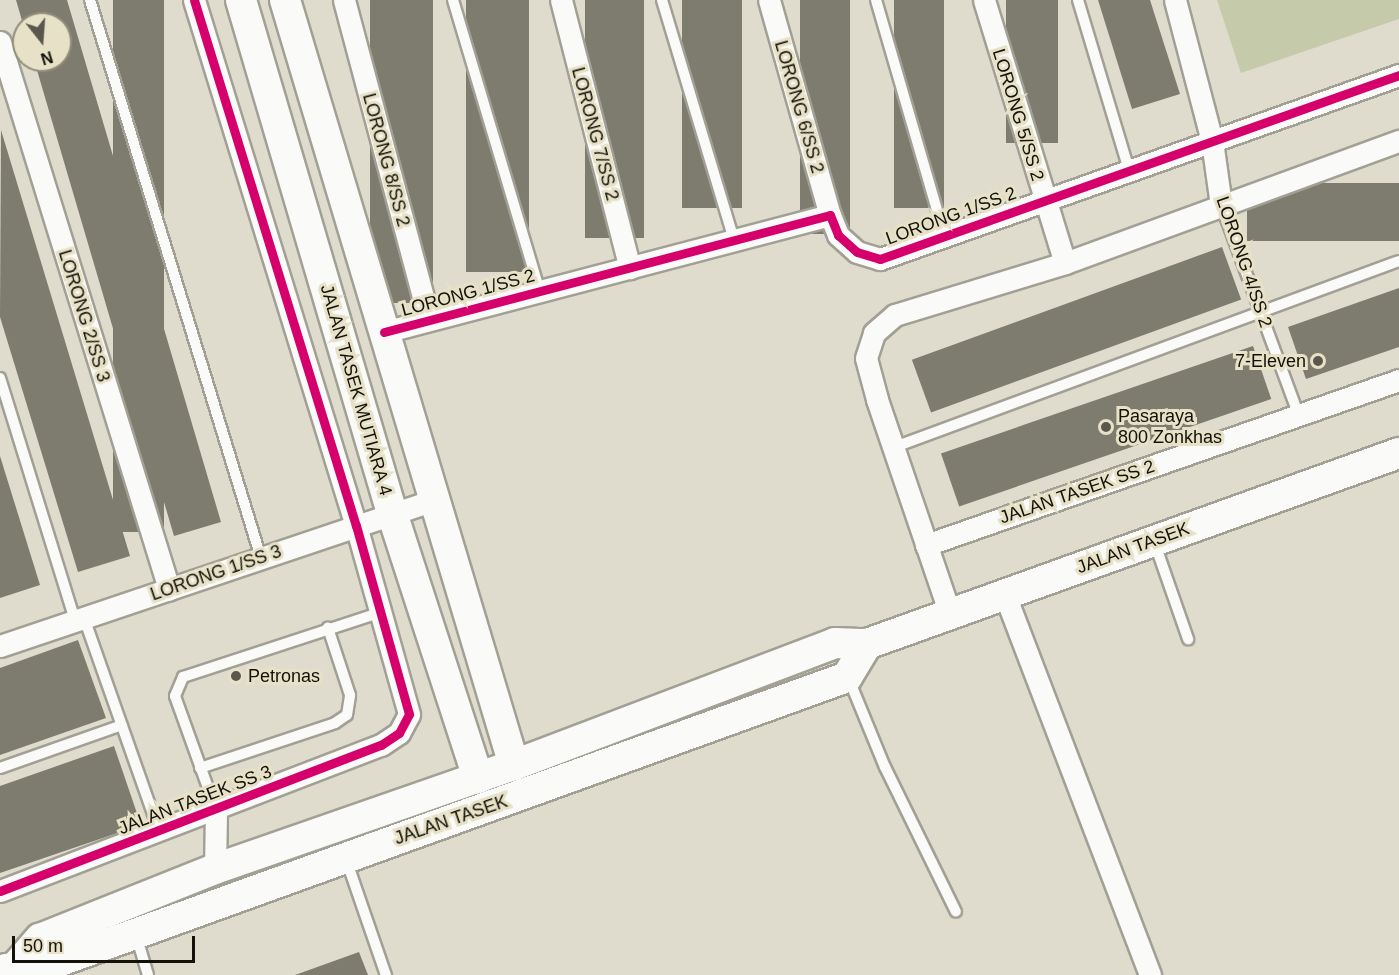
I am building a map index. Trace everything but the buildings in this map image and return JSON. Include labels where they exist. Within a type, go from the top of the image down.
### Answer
[{"type":"main road","name":"JALAN TASEK MUTIARA 4","points":[[241,0],[392,513],[499,775]]},
{"type":"main road","points":[[285,0],[433,500],[499,775],[473,813]]},
{"type":"main road","name":"JALAN TASEK","points":[[8,968],[47,960],[136,934],[345,857],[573,777],[841,660],[867,644],[1398,456]]},
{"type":"main road","name":"JALAN TASEK","points":[[47,960],[215,869],[841,660]]},
{"type":"main road","points":[[499,775],[573,777]]},
{"type":"street","points":[[194,0],[382,612]]},
{"type":"street","name":"LORONG 8/SS 2","points":[[344,0],[429,319]]},
{"type":"street","name":"LORONG 7/SS 2","points":[[561,0],[630,268]]},
{"type":"street","name":"LORONG 6/SS 2","points":[[769,0],[830,215]]},
{"type":"street","name":"LORONG 5/SS 2","points":[[984,0],[1065,263]]},
{"type":"street","name":"LORONG 4/SS 2","points":[[1175,0],[1212,141],[1221,205]]},
{"type":"street","name":"LORONG 2/SS 3","points":[[0,42],[169,590]]},
{"type":"street","name":"LORONG 1/SS 2","points":[[384,333],[429,319],[830,215],[837,235],[857,252],[879,259],[945,238],[1044,200],[1399,75]]},
{"type":"street","points":[[950,614],[892,448],[867,357],[874,333],[895,315],[1065,263],[1399,141]]},
{"type":"street","name":"JALAN TASEK SS 2","points":[[926,544],[1399,380]]},
{"type":"street","name":"LORONG 1/SS 3","points":[[0,646],[433,500]]},
{"type":"street","points":[[1005,595],[1150,975]]},
{"type":"street","name":"JALAN TASEK SS 3","points":[[0,891],[381,745],[399,733],[407,723],[409,705],[382,612]]},
{"type":"street","points":[[215,869],[216,810]]},
{"type":"lane","points":[[90,0],[261,558]]},
{"type":"lane","points":[[453,0],[540,291]]},
{"type":"lane","points":[[662,0],[734,240]]},
{"type":"lane","points":[[876,0],[945,238]]},
{"type":"lane","points":[[1078,0],[1129,170]]},
{"type":"lane","name":"LORONG 4/SS 2","points":[[1221,205],[1299,416]]},
{"type":"lane","points":[[892,448],[1259,310],[1399,261]]},
{"type":"lane","points":[[0,378],[79,620],[122,725],[159,831]]},
{"type":"lane","points":[[1154,541],[1188,639]]},
{"type":"lane","points":[[216,810],[175,696],[183,677],[382,612]]},
{"type":"lane","points":[[200,768],[334,723],[347,715],[350,695],[328,628]]},
{"type":"lane","points":[[841,660],[885,767],[956,912]]},
{"type":"lane","points":[[0,768],[122,725]]},
{"type":"lane","points":[[345,857],[386,975]]},
{"type":"lane","points":[[136,934],[148,975]]},
{"type":"green space","points":[[1217,0],[1399,0],[1399,19],[1241,73]]},
{"type":"cycle path","points":[[0,891],[381,745],[399,733],[409,714],[356,526],[194,0]]},
{"type":"cycle path","points":[[384,332],[830,215],[838,235],[857,252],[880,259],[1399,75]]},
{"type":"place","name":"7-Eleven","points":[[1318,361]]},
{"type":"place","name":"Pasaraya 800 Zonkhas","points":[[1106,427]]},
{"type":"place","name":"Petronas","points":[[236,676]]}]
